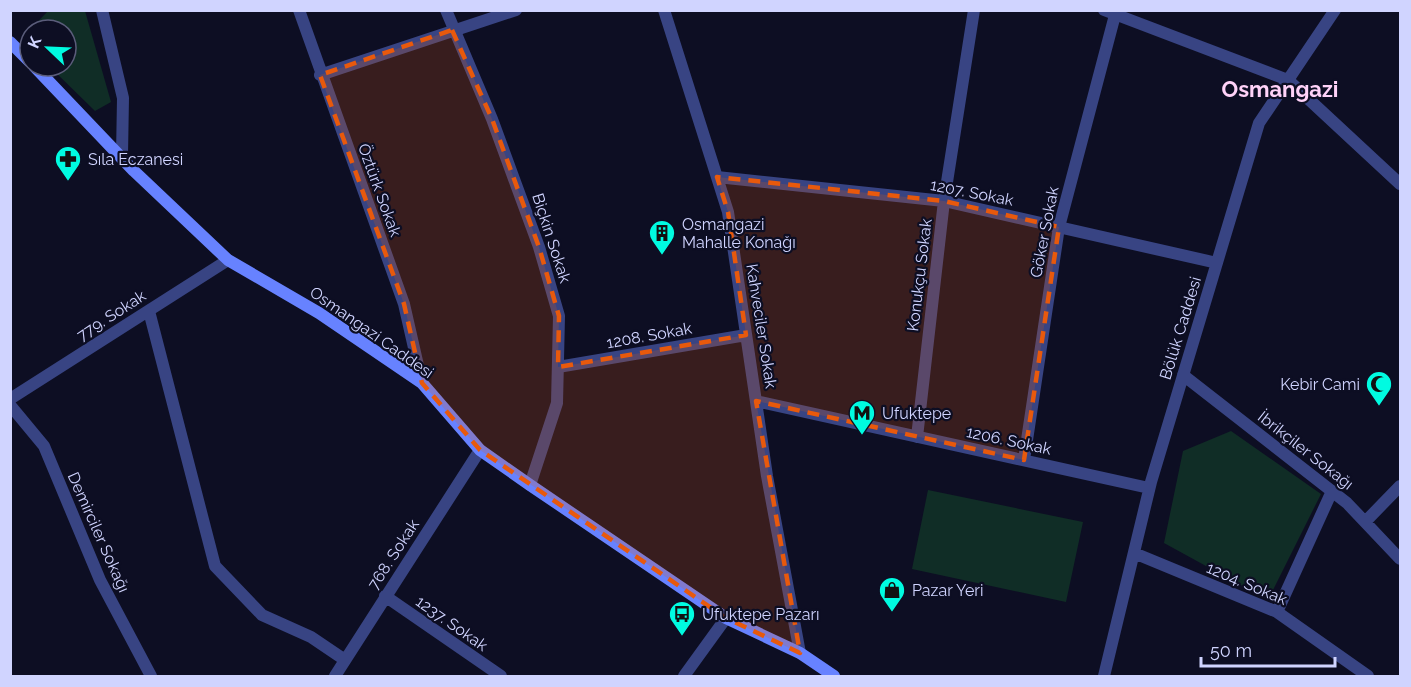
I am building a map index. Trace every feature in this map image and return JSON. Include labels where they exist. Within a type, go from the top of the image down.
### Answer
[{"type":"main road","name":"Osmangazi Caddesi","points":[[46,78],[228,260],[319,313],[422,383],[480,450],[530,485],[726,618],[800,653],[817,672],[834,676]]},
{"type":"street","points":[[102,10],[123,98],[122,155]]},
{"type":"street","name":"Öztürk Sokak","points":[[299,10],[320,75],[404,304],[422,383]]},
{"type":"street","name":"Biçkin Sokak","points":[[446,10],[452,30],[492,118],[539,247],[560,316],[557,403],[530,485]]},
{"type":"street","points":[[320,75],[516,10]]},
{"type":"street","name":"Kahveciler Sokak","points":[[664,10],[728,212],[756,401],[800,653]]},
{"type":"street","name":"Konukçu Sokak","points":[[917,437],[944,201],[974,10]]},
{"type":"street","name":"Bölük Caddesi","points":[[1104,676],[1149,488],[1259,123],[1335,10]]},
{"type":"street","points":[[1109,13],[1288,80],[1401,184]]},
{"type":"street","name":"Göker Sokak","points":[[1024,460],[1059,227],[1109,13]]},
{"type":"street","name":"1207. Sokak","points":[[717,177],[944,201],[1217,263]]},
{"type":"street","name":"779. Sokak","points":[[10,399],[228,260]]},
{"type":"street","points":[[149,311],[215,566],[262,615],[311,637],[345,660]]},
{"type":"street","name":"1208. Sokak","points":[[558,367],[746,335]]},
{"type":"street","name":"İbrikçiler Sokağı","points":[[1183,375],[1332,491],[1401,559]]},
{"type":"street","name":"1206. Sokak","points":[[756,401],[1149,488]]},
{"type":"street","name":"Demirciler Sokağı","points":[[10,405],[44,446],[100,580],[151,676]]},
{"type":"street","name":"768. Sokak","points":[[335,676],[480,450]]},
{"type":"street","points":[[1365,522],[1401,486]]},
{"type":"street","points":[[1277,612],[1332,491]]},
{"type":"street","name":"1204. Sokak","points":[[1134,553],[1277,612],[1368,676]]},
{"type":"street","name":"1237. Sokak","points":[[385,596],[501,676]]},
{"type":"street","points":[[684,676],[726,618]]},
{"type":"highlighted area","points":[[452,30],[492,119],[539,247],[559,316],[558,367],[746,335],[728,212],[717,177],[944,201],[1059,227],[1024,460],[756,401],[800,653],[726,618],[480,450],[422,383],[404,304],[320,75]]},
{"type":"green space","points":[[48,11],[85,11],[111,102],[95,111],[61,78],[78,78],[78,18],[41,18]]},
{"type":"green space","points":[[1231,431],[1321,494],[1268,600],[1164,543],[1183,451]]},
{"type":"green space","points":[[928,490],[1083,522],[1066,602],[912,569]]},
{"type":"place","name":"Sıla Eczanesi","points":[[68,182]]},
{"type":"place","name":"Osmangazi Mahalle Konağı","points":[[662,256]]},
{"type":"place","name":"Kebir Cami","points":[[1379,407]]},
{"type":"place","name":"Ufuktepe","points":[[862,436]]},
{"type":"place","name":"Pazar Yeri","points":[[892,613]]},
{"type":"place","name":"Ufuktepe Pazarı","points":[[682,637]]},
{"type":"district","name":"Osmangazi","points":[[1280,89]]}]
